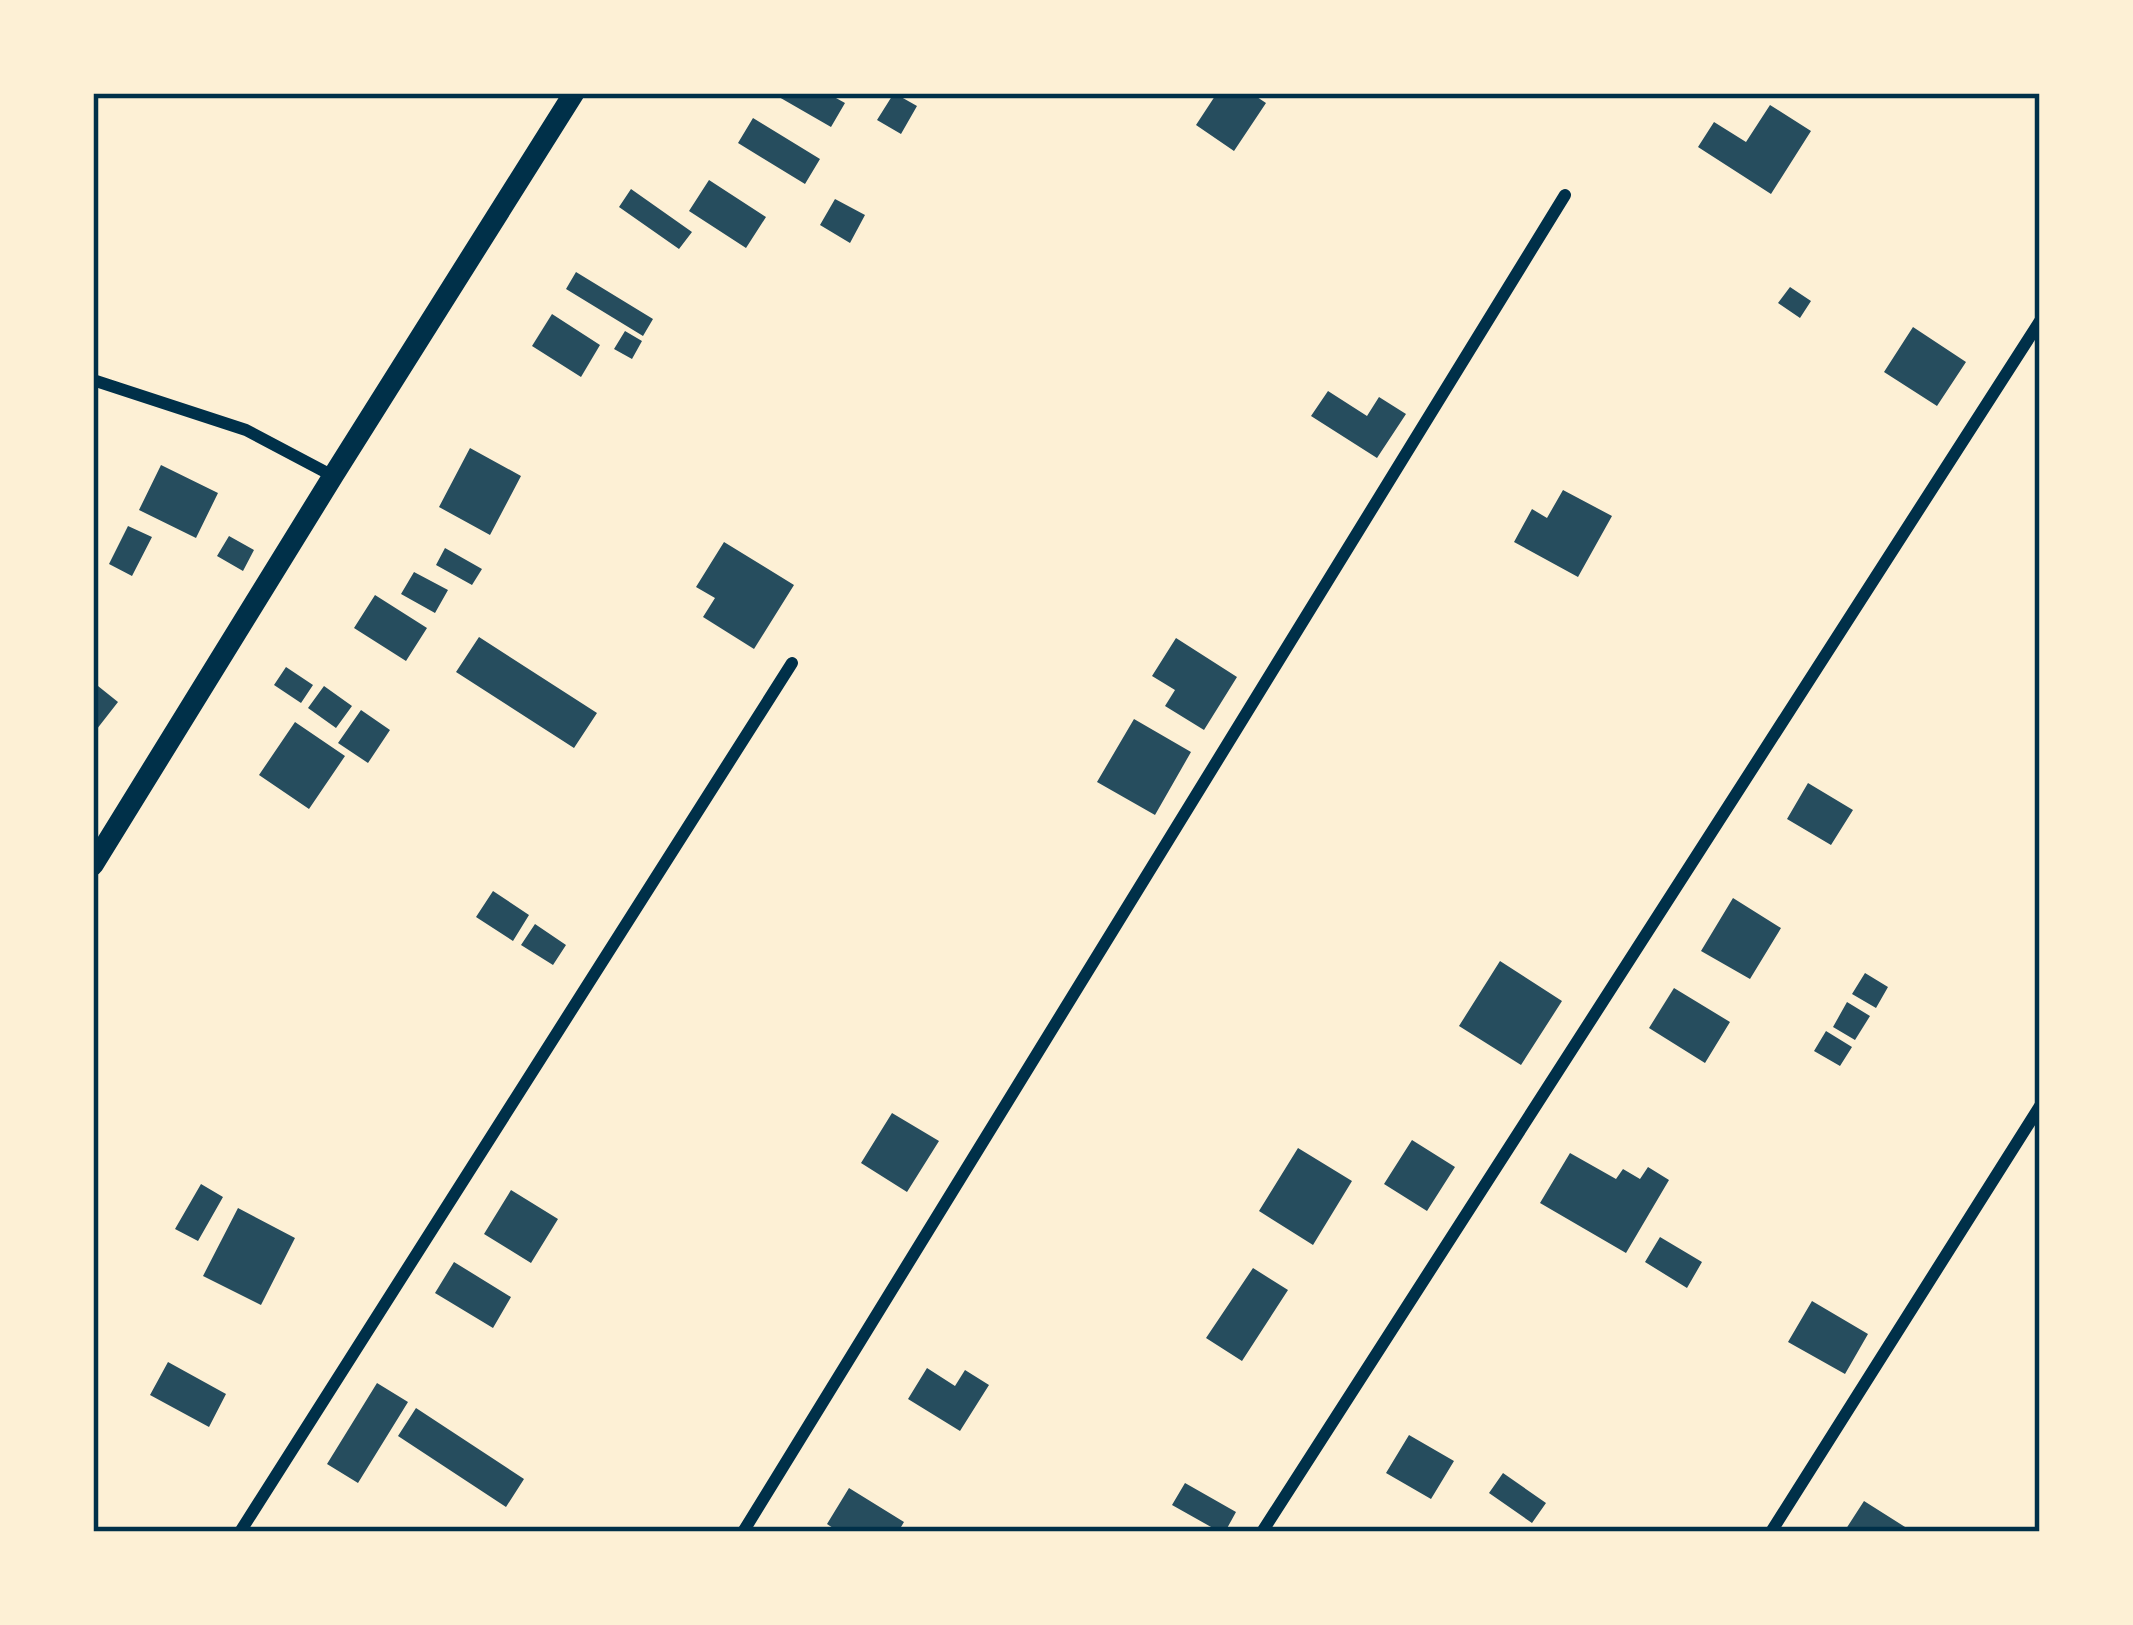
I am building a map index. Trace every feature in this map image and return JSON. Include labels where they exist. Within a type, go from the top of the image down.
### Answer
[{"type":"street","points":[[93,865],[574,93]]},
{"type":"street","points":[[743,1532],[1565,195]]},
{"type":"street","points":[[1262,1532],[2040,321]]},
{"type":"street","points":[[93,380],[246,430],[333,476]]},
{"type":"street","points":[[240,1532],[792,663]]},
{"type":"street","points":[[1772,1532],[2040,1106]]},
{"type":"building","points":[[772,93],[827,93],[845,103],[831,127]]},
{"type":"building","points":[[894,93],[917,106],[901,134],[877,120]]},
{"type":"building","points":[[1217,93],[1251,93],[1266,103],[1234,151],[1196,125]]},
{"type":"building","points":[[1770,105],[1811,131],[1771,194],[1698,147],[1714,122],[1746,142]]},
{"type":"building","points":[[753,118],[820,159],[805,184],[738,143]]},
{"type":"building","points":[[709,180],[766,217],[746,248],[689,211]]},
{"type":"building","points":[[631,189],[692,232],[679,249],[619,207]]},
{"type":"building","points":[[835,199],[865,215],[850,243],[820,225]]},
{"type":"building","points":[[576,272],[653,319],[643,336],[566,289]]},
{"type":"building","points":[[1790,287],[1811,301],[1800,318],[1778,303]]},
{"type":"building","points":[[552,314],[600,345],[581,377],[532,346]]},
{"type":"building","points":[[1913,327],[1966,362],[1937,406],[1884,372]]},
{"type":"building","points":[[625,331],[642,341],[632,359],[614,349]]},
{"type":"building","points":[[1328,391],[1367,416],[1379,397],[1406,414],[1377,458],[1311,416]]},
{"type":"building","points":[[470,448],[521,476],[490,535],[439,507]]},
{"type":"building","points":[[161,465],[218,493],[196,538],[139,510]]},
{"type":"building","points":[[1563,490],[1612,516],[1578,577],[1514,542],[1532,509],[1547,518]]},
{"type":"building","points":[[128,526],[152,537],[132,576],[109,564]]},
{"type":"building","points":[[229,536],[254,550],[243,571],[217,556]]},
{"type":"building","points":[[724,542],[794,585],[754,649],[703,617],[715,598],[696,587]]},
{"type":"building","points":[[445,548],[482,569],[472,585],[436,565]]},
{"type":"building","points":[[414,572],[448,590],[435,613],[401,594]]},
{"type":"building","points":[[375,595],[427,628],[406,661],[354,628]]},
{"type":"building","points":[[479,637],[597,713],[574,748],[456,672]]},
{"type":"building","points":[[1176,638],[1237,677],[1204,730],[1165,706],[1175,690],[1152,676]]},
{"type":"building","points":[[286,667],[313,685],[301,703],[274,685]]},
{"type":"building","points":[[98,686],[118,702],[93,734],[93,692]]},
{"type":"building","points":[[324,686],[352,706],[336,728],[308,708]]},
{"type":"building","points":[[361,710],[390,730],[368,763],[338,743]]},
{"type":"building","points":[[1134,719],[1191,752],[1155,815],[1097,782]]},
{"type":"building","points":[[295,722],[345,756],[309,809],[259,775]]},
{"type":"building","points":[[1808,783],[1853,810],[1831,845],[1787,819]]},
{"type":"building","points":[[493,891],[529,915],[513,941],[476,917]]},
{"type":"building","points":[[1733,898],[1781,928],[1750,979],[1701,951]]},
{"type":"building","points":[[535,924],[566,945],[553,965],[521,945]]},
{"type":"building","points":[[1500,961],[1562,1001],[1521,1065],[1459,1026]]},
{"type":"building","points":[[1865,973],[1888,987],[1876,1008],[1852,994]]},
{"type":"building","points":[[1674,988],[1730,1022],[1705,1063],[1649,1028]]},
{"type":"building","points":[[1847,1002],[1870,1016],[1855,1040],[1833,1027]]},
{"type":"building","points":[[1826,1031],[1852,1047],[1840,1066],[1814,1051]]},
{"type":"building","points":[[892,1113],[939,1141],[907,1192],[861,1163]]},
{"type":"building","points":[[1412,1140],[1455,1167],[1427,1211],[1384,1184]]},
{"type":"building","points":[[1298,1148],[1352,1181],[1313,1245],[1259,1211]]},
{"type":"building","points":[[1570,1153],[1616,1179],[1623,1169],[1640,1179],[1648,1167],[1669,1180],[1626,1253],[1540,1203]]},
{"type":"building","points":[[201,1184],[223,1197],[198,1241],[175,1229]]},
{"type":"building","points":[[511,1190],[558,1219],[531,1263],[484,1234]]},
{"type":"building","points":[[238,1208],[295,1238],[261,1305],[203,1276]]},
{"type":"building","points":[[1660,1237],[1702,1262],[1687,1288],[1645,1262]]},
{"type":"building","points":[[454,1262],[511,1297],[493,1328],[435,1293]]},
{"type":"building","points":[[1253,1268],[1288,1290],[1242,1361],[1206,1338]]},
{"type":"building","points":[[1812,1301],[1868,1334],[1845,1374],[1788,1342]]},
{"type":"building","points":[[168,1362],[226,1394],[209,1427],[150,1395]]},
{"type":"building","points":[[927,1368],[955,1386],[965,1370],[989,1385],[960,1431],[908,1399]]},
{"type":"building","points":[[377,1383],[408,1402],[358,1483],[327,1464]]},
{"type":"building","points":[[416,1408],[524,1479],[506,1507],[398,1436]]},
{"type":"building","points":[[1409,1435],[1454,1461],[1431,1499],[1386,1473]]},
{"type":"building","points":[[1503,1473],[1546,1503],[1532,1523],[1489,1493]]},
{"type":"building","points":[[1185,1483],[1236,1512],[1225,1532],[1172,1505]]},
{"type":"building","points":[[849,1488],[904,1522],[898,1532],[839,1532],[827,1524]]},
{"type":"building","points":[[1864,1501],[1913,1532],[1844,1532]]}]
